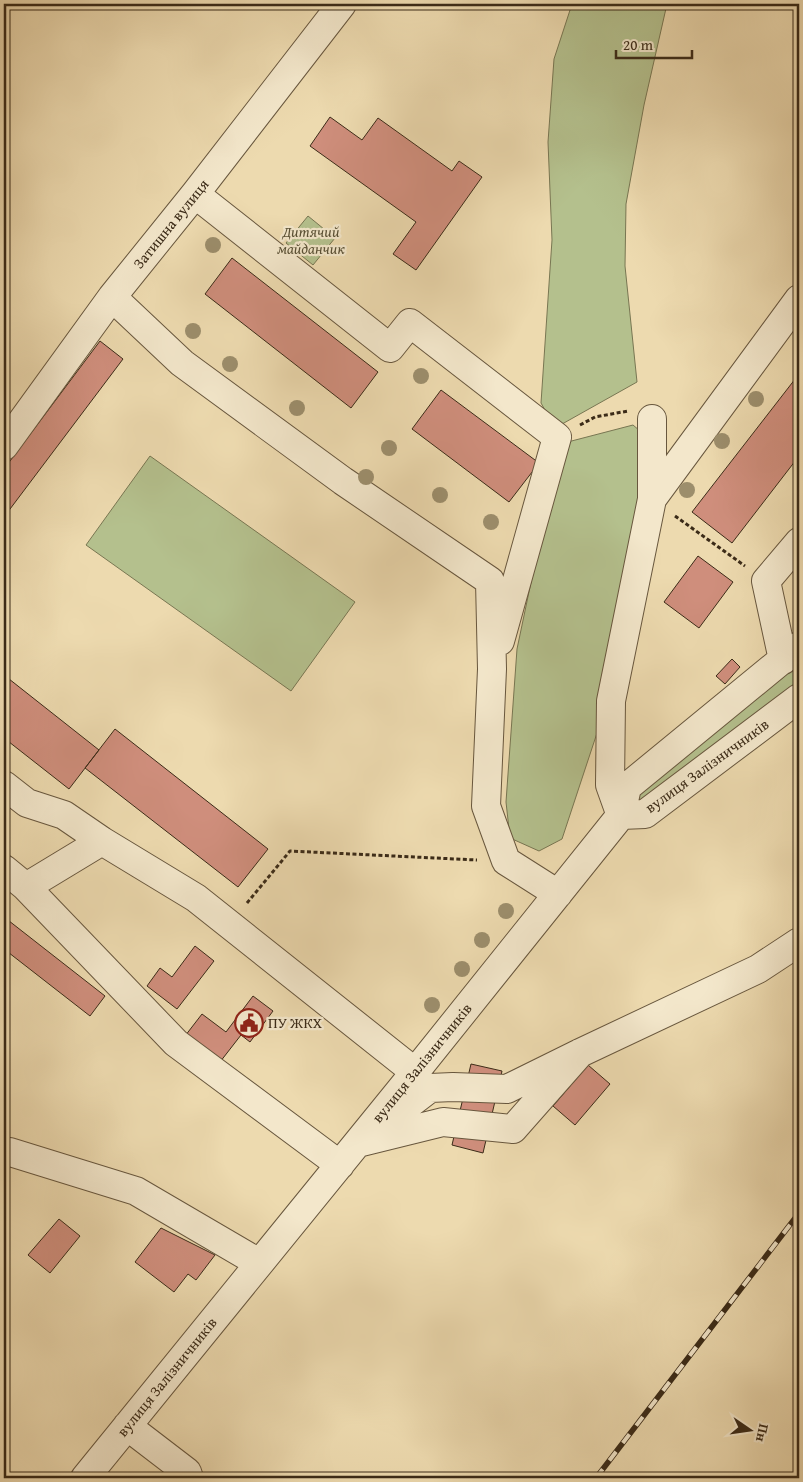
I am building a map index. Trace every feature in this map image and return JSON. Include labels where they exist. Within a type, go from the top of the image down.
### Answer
[{"type":"street","name":"Затишна вулиця","points":[[4,446],[112,297],[195,194],[342,4]]},
{"type":"street","points":[[195,194],[390,348],[410,323],[557,437],[492,669]]},
{"type":"street","points":[[112,297],[182,363],[343,481],[490,581],[492,669],[486,806],[506,861],[558,894]]},
{"type":"street","points":[[652,499],[799,299]]},
{"type":"street","points":[[620,815],[610,785],[611,701],[652,499],[652,420]]},
{"type":"street","points":[[620,815],[627,787],[791,653],[766,581],[799,542]]},
{"type":"street","name":"вулиця Залізничників","points":[[85,1478],[358,1143],[620,815],[645,814],[799,698]]},
{"type":"street","points":[[4,785],[27,803],[64,815],[102,842],[196,898],[415,1072]]},
{"type":"street","points":[[26,887],[102,842]]},
{"type":"street","points":[[4,869],[26,887],[176,1043],[340,1165]]},
{"type":"street","points":[[358,1143],[430,1088],[508,1089],[758,969],[799,942]]},
{"type":"street","points":[[358,1143],[443,1122],[513,1129],[580,1053]]},
{"type":"street","points":[[4,1152],[10,1152],[136,1191],[259,1263]]},
{"type":"street","points":[[127,1426],[187,1472],[189,1478]]},
{"type":"path","points":[[557,437],[595,417],[638,409],[652,420]]},
{"type":"path","points":[[652,499],[766,581]]},
{"type":"path","points":[[240,898],[247,904],[290,851],[506,861]]},
{"type":"green space","points":[[572,4],[667,4],[644,105],[626,204],[625,266],[637,382],[555,428],[541,403],[552,240],[548,142],[554,59]]},
{"type":"green space","name":"Дитячий майданчик","points":[[308,216],[335,238],[313,265],[286,243]]},
{"type":"green space","points":[[633,425],[647,437],[636,533],[598,730],[562,839],[539,851],[510,838],[506,802],[517,649],[560,444]]},
{"type":"green space","points":[[150,456],[355,602],[291,691],[86,545]]},
{"type":"green space","points":[[799,662],[799,684],[644,807],[633,794]]},
{"type":"building","points":[[330,117],[362,140],[378,118],[452,171],[459,161],[482,177],[416,270],[393,254],[416,222],[310,146]]},
{"type":"building","points":[[232,258],[378,372],[351,408],[205,294]]},
{"type":"building","points":[[100,341],[123,359],[4,517],[4,469]]},
{"type":"building","points":[[799,374],[799,456],[732,543],[692,512]]},
{"type":"building","points":[[441,390],[539,463],[509,502],[412,429]]},
{"type":"building","points":[[698,556],[733,582],[699,628],[664,602]]},
{"type":"building","points":[[732,659],[740,667],[725,684],[716,676]]},
{"type":"building","points":[[4,675],[99,750],[69,789],[4,738]]},
{"type":"building","points":[[115,729],[268,849],[238,887],[85,768]]},
{"type":"building","points":[[4,917],[105,996],[90,1016],[4,949]]},
{"type":"building","points":[[195,946],[214,961],[177,1009],[147,986],[160,968],[172,977]]},
{"type":"building","name":"ПУ ЖКХ","points":[[253,996],[273,1011],[250,1042],[241,1035],[220,1062],[185,1036],[202,1014],[226,1032]]},
{"type":"building","points":[[471,1064],[502,1071],[483,1153],[452,1145]]},
{"type":"building","points":[[588,1065],[610,1084],[575,1125],[553,1106]]},
{"type":"building","points":[[59,1219],[80,1236],[50,1273],[28,1255]]},
{"type":"building","points":[[161,1228],[215,1255],[196,1280],[188,1274],[174,1292],[135,1262]]},
{"type":"railway","points":[[596,1478],[799,1213]]},
{"type":"place","name":"ПУ ЖКХ","points":[[249,1023]]}]
